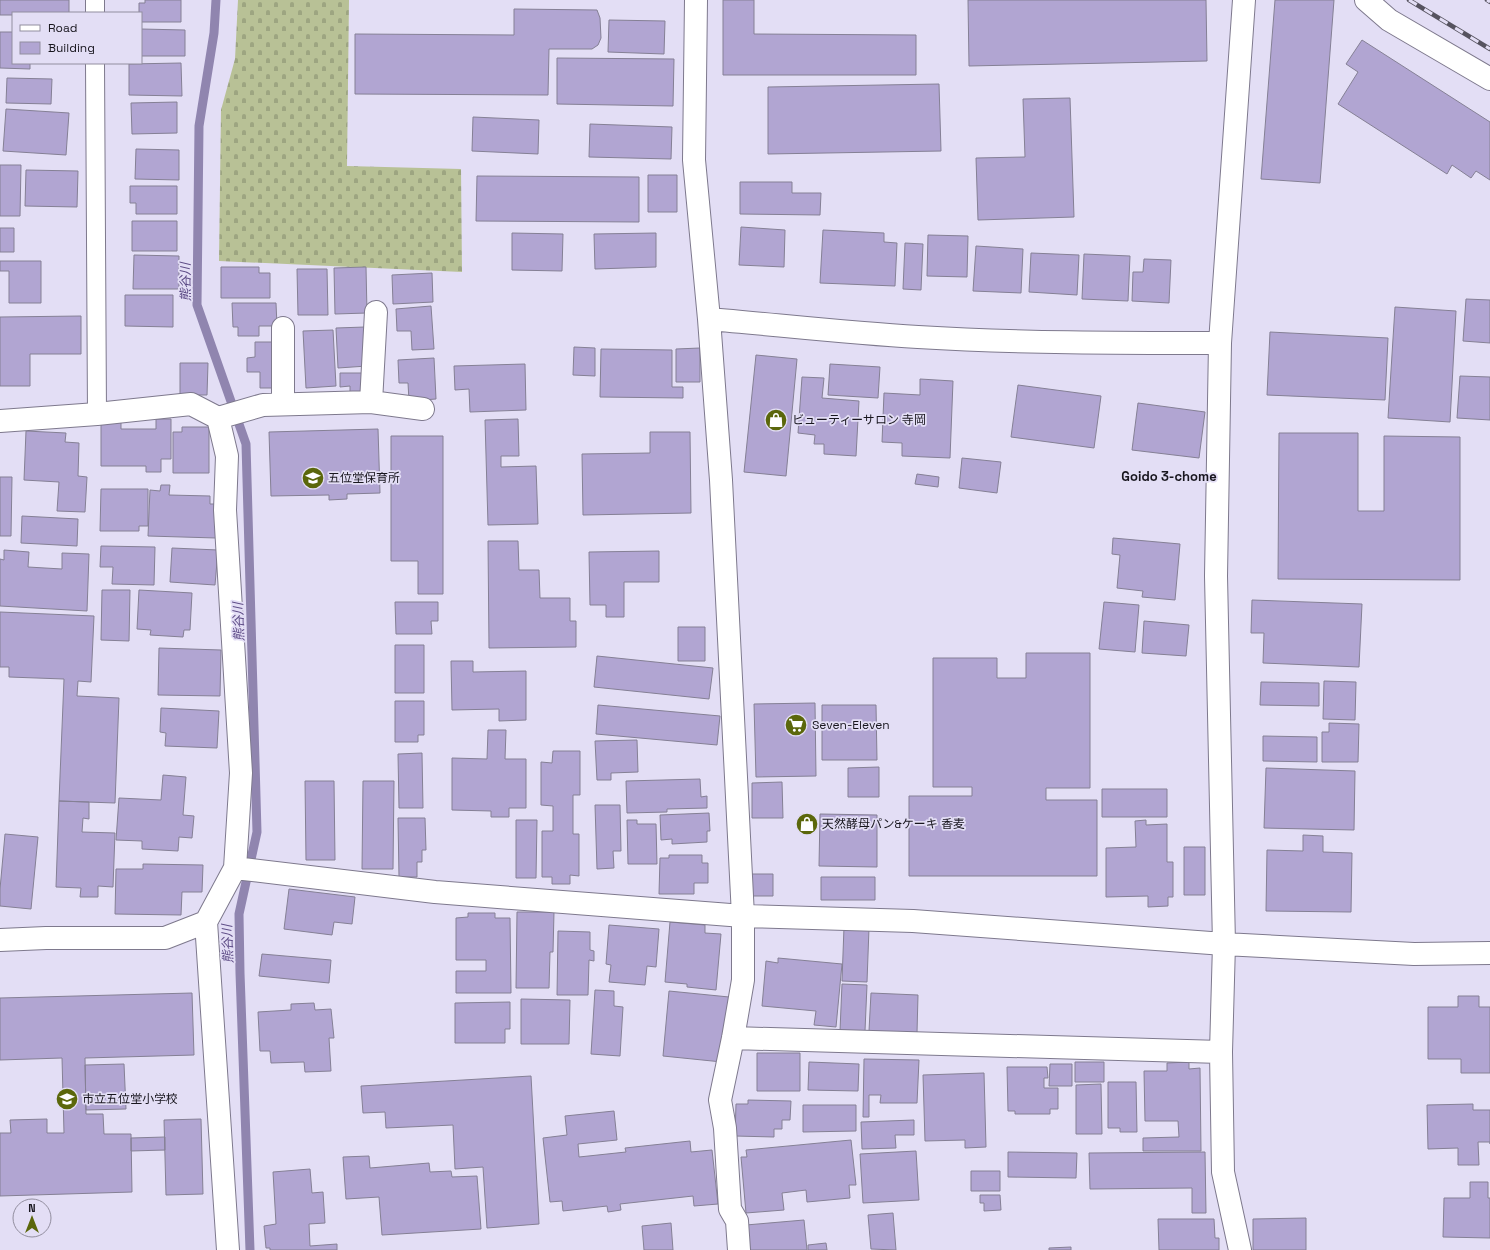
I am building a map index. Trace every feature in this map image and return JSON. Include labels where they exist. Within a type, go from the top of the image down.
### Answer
[{"type":"street","points":[[696,0],[694,160],[710,318],[721,480],[743,916],[743,980],[734,1038],[720,1100],[726,1128],[730,1209],[737,1221],[739,1250]]},
{"type":"street","points":[[1240,1250],[1223,1172],[1221,1052],[1224,944],[1216,576],[1220,344],[1244,0]]},
{"type":"street","points":[[1366,0],[1389,20],[1490,79]]},
{"type":"street","points":[[372,402],[376,312]]},
{"type":"street","points":[[710,318],[816,329],[925,337],[1045,342],[1220,344]]},
{"type":"street","points":[[273,404],[284,328]]},
{"type":"street","points":[[0,421],[97,414],[191,404],[218,418],[273,404],[372,402],[423,409]]},
{"type":"street","points":[[0,940],[46,938],[165,938],[206,922],[246,869],[224,510],[227,456],[218,418]]},
{"type":"street","points":[[246,869],[435,892],[743,916],[913,921],[1224,944],[1414,954],[1490,953]]},
{"type":"street","points":[[206,922],[228,1250]]},
{"type":"street","points":[[734,1038],[1221,1052]]},
{"type":"lane","points":[[95,0],[95,12]]},
{"type":"lane","points":[[95,64],[97,414]]},
{"type":"green space","points":[[238,0],[349,0],[347,166],[461,169],[462,272],[219,261],[221,110],[235,59]]},
{"type":"building","points":[[0,0],[69,0],[69,12],[12,12],[12,15],[0,15]]},
{"type":"building","points":[[145,0],[181,0],[181,22],[142,22],[142,12],[139,12],[139,3],[145,3]]},
{"type":"building","points":[[723,0],[754,0],[754,34],[916,35],[916,75],[723,75]]},
{"type":"building","points":[[968,0],[1206,0],[1207,61],[969,66]]},
{"type":"building","points":[[1275,0],[1334,0],[1320,183],[1261,179]]},
{"type":"building","points":[[514,9],[597,10],[600,18],[601,38],[598,45],[592,49],[549,49],[548,95],[355,94],[355,34],[514,35]]},
{"type":"building","points":[[609,20],[665,21],[664,54],[608,52]]},
{"type":"building","points":[[142,29],[185,30],[185,56],[142,56]]},
{"type":"building","points":[[0,32],[12,32],[12,64],[30,64],[30,69],[0,68]]},
{"type":"building","points":[[1362,40],[1490,122],[1490,180],[1476,171],[1471,178],[1452,165],[1447,174],[1338,104],[1358,72],[1346,64]]},
{"type":"building","points":[[557,58],[674,59],[673,106],[557,104]]},
{"type":"building","points":[[181,63],[182,96],[129,95],[129,64]]},
{"type":"building","points":[[7,78],[52,79],[51,104],[6,103]]},
{"type":"building","points":[[939,84],[941,151],[768,154],[768,87]]},
{"type":"building","points":[[1070,98],[1074,217],[978,220],[976,158],[1025,157],[1023,99]]},
{"type":"building","points":[[177,102],[177,133],[132,134],[131,103]]},
{"type":"building","points":[[6,109],[69,113],[66,155],[3,151]]},
{"type":"building","points":[[473,117],[539,120],[538,154],[472,151]]},
{"type":"building","points":[[590,124],[672,127],[671,159],[589,157]]},
{"type":"building","points":[[136,149],[179,150],[179,180],[135,179]]},
{"type":"building","points":[[0,165],[21,165],[20,216],[0,216]]},
{"type":"building","points":[[26,170],[78,171],[77,207],[25,206]]},
{"type":"building","points":[[648,175],[677,175],[677,212],[648,212]]},
{"type":"building","points":[[477,176],[639,177],[639,222],[476,221]]},
{"type":"building","points":[[740,182],[792,182],[792,193],[821,193],[820,215],[740,214]]},
{"type":"building","points":[[130,186],[177,186],[177,214],[136,214],[136,203],[130,203]]},
{"type":"building","points":[[132,221],[177,221],[177,251],[132,251]]},
{"type":"building","points":[[741,227],[785,230],[784,267],[739,265]]},
{"type":"building","points":[[0,228],[14,228],[14,252],[0,252]]},
{"type":"building","points":[[823,230],[884,233],[884,242],[897,243],[895,286],[820,283]]},
{"type":"building","points":[[512,233],[563,234],[562,271],[512,270]]},
{"type":"building","points":[[656,233],[656,267],[595,269],[594,234]]},
{"type":"building","points":[[928,235],[968,236],[967,277],[927,276]]},
{"type":"building","points":[[905,243],[923,244],[921,290],[903,289]]},
{"type":"building","points":[[976,246],[1023,249],[1021,293],[973,291]]},
{"type":"building","points":[[1031,253],[1079,255],[1077,295],[1029,292]]},
{"type":"building","points":[[1084,254],[1130,256],[1128,301],[1082,299]]},
{"type":"building","points":[[134,255],[179,256],[179,289],[133,289]]},
{"type":"building","points":[[1144,259],[1171,260],[1169,303],[1132,301],[1133,272],[1143,272]]},
{"type":"building","points":[[0,261],[41,261],[41,303],[9,303],[9,271],[0,271]]},
{"type":"building","points":[[221,267],[259,267],[259,273],[270,273],[270,298],[221,298]]},
{"type":"building","points":[[366,267],[367,313],[335,314],[334,268]]},
{"type":"building","points":[[297,269],[327,269],[328,315],[298,315]]},
{"type":"building","points":[[432,273],[433,302],[393,304],[392,275]]},
{"type":"building","points":[[125,295],[173,295],[173,327],[125,326]]},
{"type":"building","points":[[1466,299],[1490,300],[1490,343],[1463,341]]},
{"type":"building","points":[[232,303],[276,303],[277,326],[259,326],[259,336],[238,336],[238,327],[233,327]]},
{"type":"building","points":[[431,306],[434,349],[412,350],[411,331],[397,331],[396,309]]},
{"type":"building","points":[[1395,307],[1456,311],[1450,422],[1388,418]]},
{"type":"building","points":[[81,316],[81,354],[30,354],[30,386],[0,386],[0,317]]},
{"type":"building","points":[[365,327],[367,366],[338,368],[336,328]]},
{"type":"building","points":[[333,330],[336,386],[306,388],[303,331]]},
{"type":"building","points":[[1270,332],[1388,338],[1385,400],[1267,395]]},
{"type":"building","points":[[255,342],[275,342],[276,388],[260,388],[260,372],[247,372],[247,358],[255,357]]},
{"type":"building","points":[[574,347],[595,348],[595,376],[573,375]]},
{"type":"building","points":[[700,348],[700,382],[676,382],[676,349]]},
{"type":"building","points":[[601,349],[672,350],[672,387],[683,387],[683,398],[600,397]]},
{"type":"building","points":[[756,355],[797,359],[786,476],[744,472]]},
{"type":"building","points":[[434,358],[436,399],[409,401],[408,383],[399,383],[398,360]]},
{"type":"building","points":[[180,363],[208,363],[207,395],[180,395]]},
{"type":"building","points":[[525,364],[526,410],[470,412],[469,389],[455,390],[454,366]]},
{"type":"building","points":[[830,364],[880,367],[878,398],[828,395]]},
{"type":"building","points":[[340,373],[367,373],[363,392],[350,392],[350,386],[340,387]]},
{"type":"building","points":[[1460,376],[1490,377],[1490,420],[1457,418]]},
{"type":"building","points":[[802,377],[824,378],[822,398],[859,401],[856,456],[824,454],[824,444],[814,444],[815,435],[798,433]]},
{"type":"building","points":[[920,379],[953,381],[950,458],[902,456],[902,443],[882,442],[884,393],[920,395]]},
{"type":"building","points":[[1018,385],[1101,396],[1094,448],[1011,437]]},
{"type":"building","points":[[1138,403],[1205,412],[1199,458],[1132,450]]},
{"type":"building","points":[[156,419],[171,419],[171,459],[161,459],[161,472],[146,472],[146,466],[101,466],[101,421],[121,421],[121,429],[156,429]]},
{"type":"building","points":[[518,419],[519,456],[501,456],[501,467],[536,466],[538,524],[488,525],[485,420]]},
{"type":"building","points":[[182,427],[209,427],[209,473],[173,473],[173,432],[182,432]]},
{"type":"building","points":[[378,429],[380,493],[347,494],[347,499],[329,500],[329,495],[271,496],[269,432]]},
{"type":"building","points":[[26,431],[66,433],[65,442],[79,443],[78,476],[87,477],[85,512],[57,511],[59,482],[24,480]]},
{"type":"building","points":[[650,432],[690,432],[691,513],[583,515],[582,454],[650,453]]},
{"type":"building","points":[[1279,433],[1358,433],[1358,511],[1384,511],[1384,436],[1460,437],[1460,580],[1278,579]]},
{"type":"building","points":[[391,436],[443,436],[443,594],[418,594],[418,561],[391,561]]},
{"type":"building","points":[[962,458],[1001,462],[997,493],[959,488]]},
{"type":"building","points":[[917,474],[939,477],[938,487],[915,484]]},
{"type":"building","points":[[0,477],[12,477],[11,536],[0,536]]},
{"type":"building","points":[[161,485],[170,485],[169,495],[210,496],[210,504],[217,504],[216,538],[148,536],[150,490],[160,491]]},
{"type":"building","points":[[101,489],[148,489],[148,526],[139,526],[139,531],[100,531]]},
{"type":"building","points":[[22,516],[78,519],[77,546],[21,543]]},
{"type":"building","points":[[1113,538],[1180,544],[1175,600],[1142,597],[1143,591],[1117,588],[1120,555],[1112,554]]},
{"type":"building","points":[[488,541],[518,541],[519,570],[539,570],[540,598],[570,598],[570,621],[576,621],[576,647],[489,648]]},
{"type":"building","points":[[101,546],[155,547],[154,585],[112,584],[113,567],[100,567]]},
{"type":"building","points":[[172,548],[218,550],[215,585],[170,582]]},
{"type":"building","points":[[4,550],[29,552],[28,567],[62,569],[62,553],[89,554],[87,611],[0,606],[0,559],[4,560]]},
{"type":"building","points":[[659,551],[659,582],[624,582],[624,617],[606,617],[606,605],[590,605],[589,552]]},
{"type":"building","points":[[102,590],[130,590],[129,641],[101,640]]},
{"type":"building","points":[[139,590],[192,593],[190,630],[184,630],[183,637],[150,635],[151,630],[137,629]]},
{"type":"building","points":[[1252,600],[1362,604],[1359,667],[1263,663],[1264,633],[1251,633]]},
{"type":"building","points":[[395,602],[438,602],[438,621],[431,621],[432,634],[396,634]]},
{"type":"building","points":[[1104,602],[1139,605],[1135,652],[1099,649]]},
{"type":"building","points":[[0,612],[94,616],[91,682],[78,681],[77,696],[119,698],[115,803],[59,801],[64,679],[9,677],[9,667],[0,667]]},
{"type":"building","points":[[1144,621],[1189,625],[1186,656],[1142,653]]},
{"type":"building","points":[[678,627],[705,627],[705,661],[678,661]]},
{"type":"building","points":[[395,645],[424,645],[424,693],[395,693]]},
{"type":"building","points":[[159,648],[221,650],[220,696],[158,695]]},
{"type":"building","points":[[1026,653],[1090,653],[1090,788],[1046,788],[1046,800],[1097,800],[1097,876],[909,876],[909,796],[972,796],[972,787],[933,787],[933,658],[997,658],[997,678],[1026,678]]},
{"type":"building","points":[[597,656],[713,668],[709,699],[594,687]]},
{"type":"building","points":[[451,661],[473,661],[473,672],[526,671],[526,720],[499,721],[499,709],[452,710]]},
{"type":"building","points":[[1324,681],[1356,682],[1355,720],[1323,719]]},
{"type":"building","points":[[1261,682],[1319,683],[1319,706],[1260,705]]},
{"type":"building","points":[[395,701],[424,701],[424,735],[418,735],[418,742],[395,742]]},
{"type":"building","points":[[815,703],[816,776],[756,777],[754,704]]},
{"type":"building","points":[[598,705],[720,716],[717,745],[596,734]]},
{"type":"building","points":[[822,705],[876,705],[877,760],[822,760]]},
{"type":"building","points":[[161,708],[219,711],[217,748],[165,746],[166,733],[160,732]]},
{"type":"building","points":[[1329,723],[1359,724],[1358,762],[1322,762],[1322,732],[1329,732]]},
{"type":"building","points":[[488,730],[506,730],[505,759],[526,759],[526,808],[509,808],[509,817],[491,817],[491,811],[452,810],[452,758],[487,759]]},
{"type":"building","points":[[1263,736],[1317,737],[1317,762],[1263,761]]},
{"type":"building","points":[[637,740],[638,772],[611,773],[611,780],[597,780],[595,741]]},
{"type":"building","points":[[553,751],[580,751],[580,795],[573,795],[573,834],[579,834],[579,876],[570,875],[570,884],[552,884],[552,877],[542,877],[542,831],[553,831],[553,806],[541,805],[541,762],[552,763]]},
{"type":"building","points":[[422,753],[423,808],[399,808],[398,754]]},
{"type":"building","points":[[879,767],[879,797],[848,797],[848,768]]},
{"type":"building","points":[[1266,768],[1355,771],[1354,830],[1264,828]]},
{"type":"building","points":[[163,775],[186,777],[183,815],[194,816],[192,838],[179,837],[178,851],[142,849],[142,841],[116,840],[119,798],[161,800]]},
{"type":"building","points":[[700,779],[701,797],[707,796],[707,808],[667,809],[667,812],[627,813],[626,781]]},
{"type":"building","points":[[305,781],[334,781],[335,860],[306,860]]},
{"type":"building","points":[[363,781],[394,781],[393,869],[362,869]]},
{"type":"building","points":[[782,782],[783,818],[752,818],[752,783]]},
{"type":"building","points":[[1102,789],[1167,789],[1167,817],[1102,817]]},
{"type":"building","points":[[59,801],[89,802],[89,819],[83,818],[82,832],[115,833],[113,887],[98,886],[98,897],[80,897],[81,888],[56,887]]},
{"type":"building","points":[[595,805],[620,805],[621,851],[613,851],[614,868],[597,869]]},
{"type":"building","points":[[709,813],[710,831],[707,831],[707,842],[672,844],[672,839],[661,840],[660,815]]},
{"type":"building","points":[[820,814],[877,815],[877,867],[819,866]]},
{"type":"building","points":[[398,818],[425,818],[426,850],[422,850],[422,862],[417,862],[417,877],[399,877]]},
{"type":"building","points":[[516,820],[537,820],[536,878],[516,878]]},
{"type":"building","points":[[627,820],[637,820],[637,824],[656,824],[657,864],[628,864]]},
{"type":"building","points":[[1146,820],[1146,825],[1167,824],[1167,862],[1173,862],[1173,897],[1168,897],[1168,906],[1148,907],[1148,896],[1106,897],[1106,848],[1136,847],[1135,821]]},
{"type":"building","points":[[5,834],[38,837],[31,909],[0,906]]},
{"type":"building","points":[[1303,835],[1323,836],[1323,852],[1352,853],[1351,912],[1266,911],[1267,850],[1303,851]]},
{"type":"building","points":[[1184,847],[1205,847],[1205,895],[1184,895]]},
{"type":"building","points":[[669,855],[702,855],[702,863],[708,863],[708,883],[694,883],[694,894],[659,894],[660,858],[669,858]]},
{"type":"building","points":[[143,864],[203,865],[202,892],[182,892],[181,915],[115,914],[116,869],[143,869]]},
{"type":"building","points":[[749,874],[773,874],[773,896],[749,896]]},
{"type":"building","points":[[821,877],[875,877],[875,900],[821,900]]},
{"type":"building","points":[[289,889],[355,897],[352,924],[334,922],[332,935],[284,929]]},
{"type":"building","points":[[517,912],[554,912],[553,952],[550,952],[549,988],[516,988]]},
{"type":"building","points":[[468,913],[495,913],[495,918],[510,918],[511,993],[456,993],[456,971],[486,971],[486,960],[456,960],[456,918],[468,917]]},
{"type":"building","points":[[670,922],[705,925],[705,933],[721,934],[716,990],[687,987],[687,984],[665,982]]},
{"type":"building","points":[[609,925],[659,929],[656,967],[647,966],[645,985],[609,982],[611,965],[606,964]]},
{"type":"building","points":[[844,927],[869,928],[867,982],[842,981]]},
{"type":"building","points":[[558,931],[590,932],[590,950],[594,951],[594,961],[589,960],[588,995],[557,995]]},
{"type":"building","points":[[262,954],[331,960],[329,983],[259,976]]},
{"type":"building","points":[[778,958],[842,964],[836,1027],[814,1025],[816,1011],[762,1006],[766,961],[778,963]]},
{"type":"building","points":[[842,984],[867,985],[865,1031],[840,1031]]},
{"type":"building","points":[[595,990],[614,991],[614,1006],[623,1007],[620,1056],[591,1054]]},
{"type":"building","points":[[669,991],[729,997],[722,1062],[663,1056]]},
{"type":"building","points":[[192,993],[194,1055],[85,1058],[86,1114],[103,1114],[104,1134],[131,1134],[132,1192],[0,1196],[0,1133],[11,1133],[10,1120],[47,1119],[47,1133],[64,1133],[62,1058],[0,1060],[0,998]]},
{"type":"building","points":[[871,993],[918,995],[917,1033],[869,1031]]},
{"type":"building","points":[[1458,996],[1479,996],[1479,1007],[1490,1007],[1490,1073],[1461,1073],[1461,1059],[1428,1059],[1428,1007],[1458,1007]]},
{"type":"building","points":[[521,999],[570,1000],[569,1044],[521,1044]]},
{"type":"building","points":[[510,1002],[510,1029],[505,1029],[505,1043],[455,1043],[455,1003]]},
{"type":"building","points":[[314,1003],[315,1010],[331,1009],[334,1038],[329,1038],[331,1071],[305,1072],[304,1062],[271,1063],[270,1051],[260,1051],[258,1012],[291,1010],[291,1004]]},
{"type":"building","points":[[757,1053],[800,1053],[800,1091],[757,1091]]},
{"type":"building","points":[[864,1059],[919,1060],[917,1103],[880,1103],[881,1095],[869,1095],[869,1117],[863,1117]]},
{"type":"building","points":[[809,1062],[859,1064],[858,1091],[808,1090]]},
{"type":"building","points":[[1075,1062],[1104,1062],[1104,1082],[1075,1082]]},
{"type":"building","points":[[1189,1062],[1189,1069],[1200,1068],[1201,1151],[1143,1151],[1143,1138],[1179,1137],[1178,1121],[1145,1121],[1144,1071],[1167,1071],[1167,1063]]},
{"type":"building","points":[[124,1064],[126,1109],[86,1110],[85,1065]]},
{"type":"building","points":[[1050,1064],[1072,1064],[1072,1086],[1049,1086]]},
{"type":"building","points":[[1007,1067],[1047,1067],[1048,1078],[1044,1078],[1044,1088],[1058,1088],[1058,1109],[1050,1109],[1050,1114],[1015,1114],[1015,1111],[1008,1111]]},
{"type":"building","points":[[984,1073],[986,1147],[965,1148],[965,1140],[925,1141],[923,1075]]},
{"type":"building","points":[[531,1076],[539,1224],[487,1228],[483,1167],[455,1169],[453,1125],[386,1128],[385,1112],[363,1113],[361,1086]]},
{"type":"building","points":[[1108,1082],[1136,1082],[1137,1132],[1120,1132],[1120,1128],[1108,1128]]},
{"type":"building","points":[[1101,1084],[1102,1134],[1076,1134],[1076,1085]]},
{"type":"building","points":[[748,1100],[791,1101],[790,1120],[782,1120],[782,1129],[774,1129],[774,1137],[735,1136],[736,1104],[748,1104]]},
{"type":"building","points":[[1473,1104],[1473,1110],[1490,1110],[1490,1142],[1478,1142],[1479,1165],[1458,1165],[1458,1148],[1428,1149],[1427,1105]]},
{"type":"building","points":[[803,1105],[856,1105],[856,1131],[803,1132]]},
{"type":"building","points":[[614,1111],[617,1140],[578,1144],[579,1157],[626,1152],[625,1148],[690,1141],[691,1152],[712,1150],[718,1204],[694,1206],[693,1196],[620,1204],[621,1210],[608,1212],[607,1206],[563,1211],[562,1201],[550,1202],[543,1138],[567,1135],[565,1116]]},
{"type":"building","points":[[201,1119],[203,1194],[166,1195],[164,1120]]},
{"type":"building","points":[[914,1120],[914,1135],[895,1135],[896,1148],[862,1149],[861,1122]]},
{"type":"building","points":[[165,1137],[165,1150],[131,1151],[131,1138]]},
{"type":"building","points":[[851,1140],[856,1185],[849,1185],[850,1198],[807,1202],[806,1190],[782,1193],[784,1210],[746,1213],[741,1157],[747,1157],[746,1150]]},
{"type":"building","points":[[916,1151],[919,1200],[863,1203],[860,1154]]},
{"type":"building","points":[[1008,1152],[1077,1153],[1076,1178],[1008,1177]]},
{"type":"building","points":[[1205,1152],[1206,1213],[1192,1213],[1192,1188],[1090,1189],[1089,1153]]},
{"type":"building","points":[[369,1156],[370,1168],[429,1163],[430,1172],[451,1171],[452,1177],[477,1176],[481,1229],[382,1235],[379,1197],[346,1199],[343,1157]]},
{"type":"building","points":[[310,1169],[312,1193],[323,1192],[325,1223],[309,1224],[310,1246],[337,1244],[337,1250],[270,1250],[270,1248],[266,1248],[264,1226],[276,1224],[273,1172]]},
{"type":"building","points":[[971,1171],[1000,1171],[1000,1191],[971,1191]]},
{"type":"building","points":[[1470,1182],[1488,1182],[1488,1198],[1490,1198],[1490,1238],[1443,1237],[1444,1198],[1470,1198]]},
{"type":"building","points":[[980,1195],[1000,1195],[1001,1210],[984,1211],[984,1203],[980,1203]]},
{"type":"building","points":[[893,1213],[896,1250],[871,1249],[868,1215]]},
{"type":"building","points":[[1306,1218],[1306,1250],[1253,1250],[1253,1219]]},
{"type":"building","points":[[1158,1219],[1214,1219],[1215,1238],[1219,1238],[1219,1250],[1159,1250]]},
{"type":"building","points":[[804,1220],[807,1250],[748,1250],[746,1225]]},
{"type":"building","points":[[671,1223],[673,1250],[644,1250],[642,1226]]},
{"type":"building","points":[[826,1243],[827,1250],[808,1250],[808,1245]]},
{"type":"building","points":[[1071,1247],[1071,1250],[1049,1250],[1049,1248]]},
{"type":"waterway","name":"熊谷川","points":[[216,0],[214,33],[199,126],[197,305],[246,444],[257,832],[239,914],[250,1250]]},
{"type":"railway","points":[[1409,0],[1490,49]]},
{"type":"place","name":"ビューティーサロン 寺岡","points":[[776,420]]},
{"type":"place","name":"五位堂保育所","points":[[313,478]]},
{"type":"place","name":"Seven-Eleven","points":[[796,725]]},
{"type":"place","name":"天然酵母パン&ケーキ 香麦","points":[[807,824]]},
{"type":"place","name":"市立五位堂小学校","points":[[67,1099]]},
{"type":"district","name":"Goido 3-chome","points":[[1169,476]]}]
